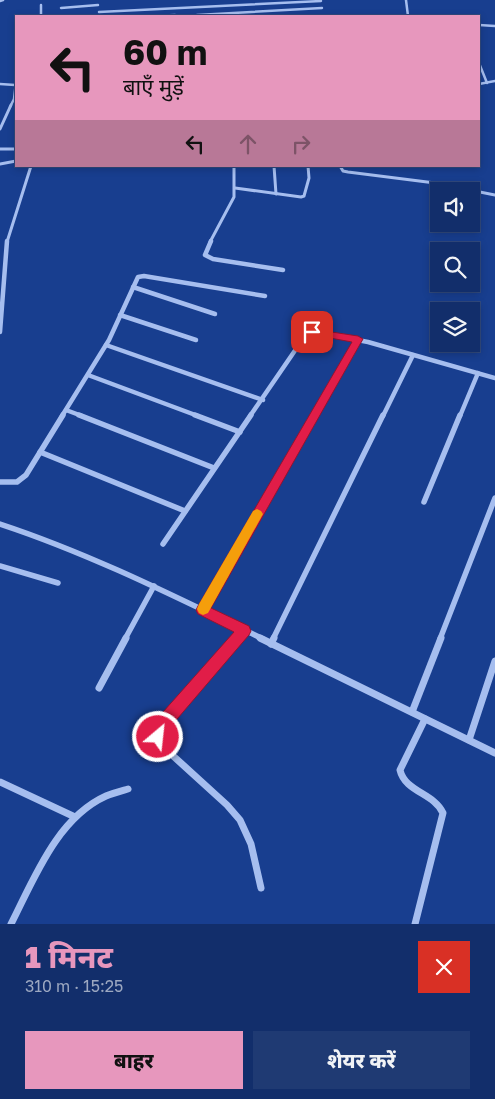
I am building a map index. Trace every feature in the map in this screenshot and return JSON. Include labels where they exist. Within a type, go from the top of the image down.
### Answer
[{"type":"street","points":[[97,0],[100,15]]},
{"type":"street","points":[[406,0],[408,15]]},
{"type":"street","points":[[99,12],[282,1],[321,1]]},
{"type":"street","points":[[282,1],[292,15]]},
{"type":"street","points":[[238,4],[244,15]]},
{"type":"street","points":[[61,8],[98,5]]},
{"type":"street","points":[[41,6],[41,15]]},
{"type":"street","points":[[194,6],[197,15]]},
{"type":"street","points":[[172,8],[176,15]]},
{"type":"street","points":[[208,15],[322,8]]},
{"type":"street","points":[[480,25],[495,26]]},
{"type":"street","points":[[480,65],[488,83]]},
{"type":"street","points":[[480,84],[495,81]]},
{"type":"street","points":[[0,84],[15,83]]},
{"type":"street","points":[[0,129],[14,99],[15,91]]},
{"type":"street","points":[[0,149],[15,149]]},
{"type":"street","points":[[0,164],[15,160]]},
{"type":"street","points":[[0,332],[3,265],[7,241],[31,167]]},
{"type":"street","points":[[234,167],[234,197],[205,255],[213,259],[283,270]]},
{"type":"street","points":[[274,167],[276,194]]},
{"type":"street","points":[[235,188],[304,196],[309,178],[308,167]]},
{"type":"street","points":[[340,167],[342,171],[434,183],[495,195]]},
{"type":"street","points":[[0,482],[11,483],[23,480],[106,345],[137,279],[141,276],[264,296]]},
{"type":"street","points":[[133,288],[215,314]]},
{"type":"street","points":[[120,315],[196,340]]},
{"type":"street","points":[[163,544],[307,334],[317,332],[358,339],[495,378]]},
{"type":"street","points":[[202,610],[358,339]]},
{"type":"street","points":[[106,345],[262,400]]},
{"type":"street","points":[[271,644],[413,355]]},
{"type":"street","points":[[424,502],[478,373]]},
{"type":"street","points":[[88,375],[240,432]]},
{"type":"street","points":[[66,410],[214,468]]},
{"type":"street","points":[[40,452],[185,511]]},
{"type":"street","points":[[412,712],[495,498]]},
{"type":"street","points":[[0,524],[54,542],[154,586],[495,753]]},
{"type":"street","points":[[0,566],[58,583]]},
{"type":"street","points":[[98,688],[154,586]]},
{"type":"street","points":[[244,631],[158,731],[160,744],[227,805],[240,820],[251,844],[261,888]]},
{"type":"street","points":[[469,740],[495,661]]},
{"type":"street","points":[[415,924],[443,813],[442,806],[436,800],[405,782],[400,776],[400,770],[425,719]]},
{"type":"street","points":[[0,782],[75,817]]},
{"type":"street","points":[[11,924],[61,833],[75,817],[109,795],[128,789]]},
{"type":"slow traffic","points":[[203,609],[257,514]]},
{"type":"route","points":[[158,737],[160,726],[244,631],[202,610],[358,339],[312,332]]}]
